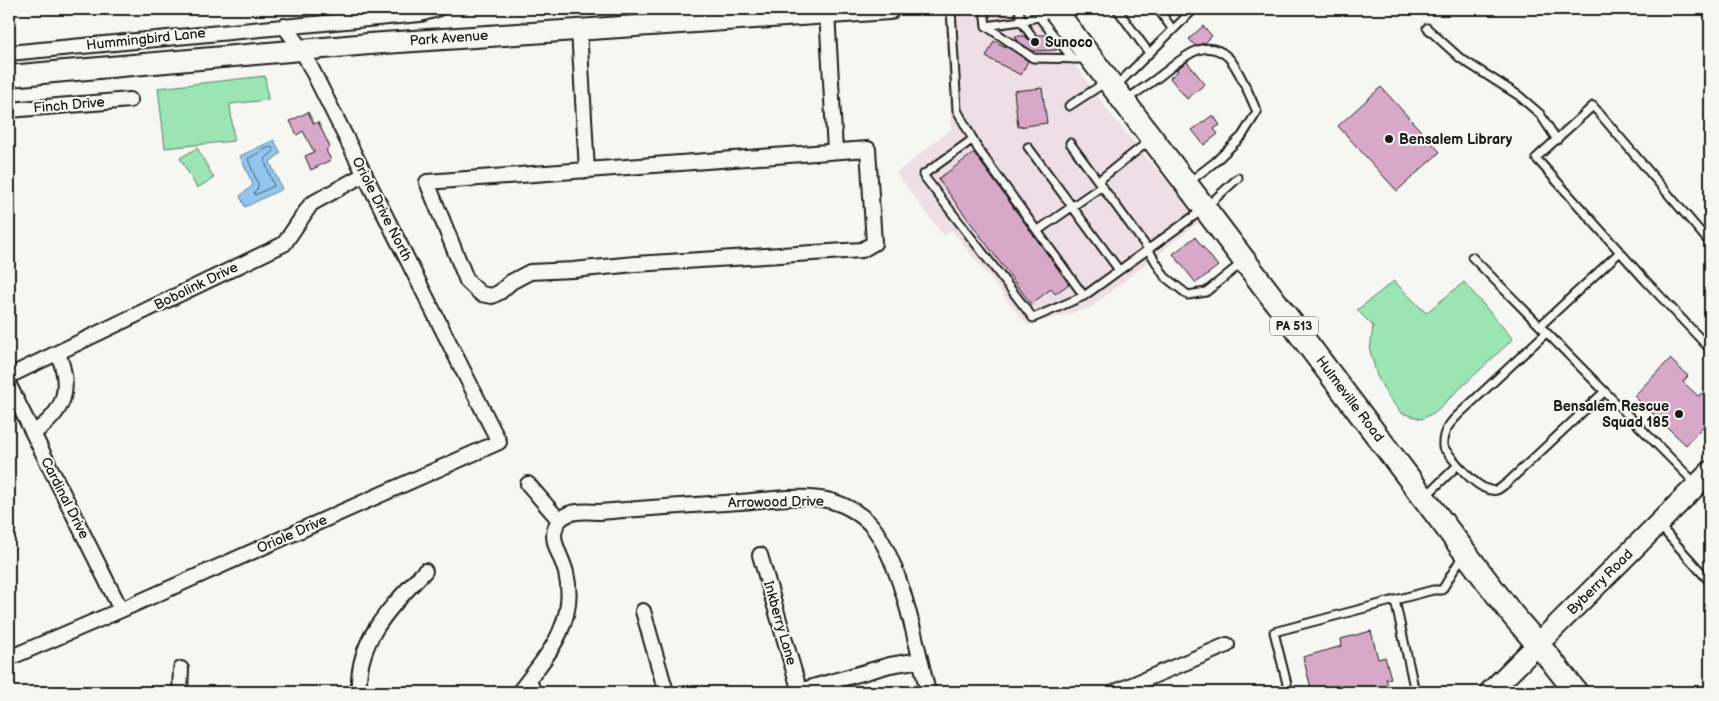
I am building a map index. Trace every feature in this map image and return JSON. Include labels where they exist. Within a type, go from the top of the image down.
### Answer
[{"type":"main road","name":"Hulmeville Road","points":[[1050,12],[1082,59],[1116,90],[1510,613],[1576,692]]},
{"type":"street","name":"Hummingbird Lane","points":[[9,53],[420,14],[437,9]]},
{"type":"street","name":"Park Avenue","points":[[9,76],[302,50],[580,29],[889,9]]},
{"type":"street","points":[[828,12],[835,151]]},
{"type":"street","name":"Oriole Drive North","points":[[284,26],[302,50],[462,368]]},
{"type":"street","points":[[580,29],[586,170]]},
{"type":"street","name":"Finch Drive","points":[[9,110],[130,100]]},
{"type":"street","points":[[868,149],[874,243],[862,250],[530,272],[492,296],[481,294],[467,281],[428,182],[586,170],[835,151],[868,149]]},
{"type":"street","name":"Bobolink Drive","points":[[9,376],[284,244],[311,204],[365,174]]},
{"type":"street","points":[[32,433],[50,420],[57,412],[62,398],[65,388],[65,376],[58,353]]},
{"type":"street","name":"Oriole Drive","points":[[9,658],[499,442],[462,368]]},
{"type":"street","name":"Cardinal Drive","points":[[9,385],[121,610]]},
{"type":"street","name":"Byberry Road","points":[[1490,692],[1703,479]]},
{"type":"street","points":[[519,692],[553,649],[566,618],[568,602],[567,574],[554,540],[554,531],[559,520],[528,484]]},
{"type":"street","name":"Arrowood Drive","points":[[559,520],[570,513],[585,511],[600,512],[777,499],[832,501],[850,509],[866,519],[883,543],[904,598],[928,692]]},
{"type":"street","name":"Inkberry Lane","points":[[760,555],[799,692],[890,665],[920,660]]},
{"type":"street","points":[[359,692],[358,679],[367,643],[390,610],[425,571]]},
{"type":"street","points":[[643,610],[666,692]]},
{"type":"street","points":[[1115,692],[1227,645]]},
{"type":"street","points":[[180,692],[181,669]]},
{"type":"lane","points":[[951,9],[957,110],[973,139],[1084,296]]},
{"type":"lane","points":[[984,9],[986,26],[1033,58],[1082,59]]},
{"type":"lane","points":[[1018,9],[1020,21],[1031,35]]},
{"type":"lane","points":[[1117,9],[1149,53]]},
{"type":"lane","points":[[1158,9],[1173,30]]},
{"type":"lane","points":[[1116,90],[1149,53],[1194,9]]},
{"type":"lane","points":[[986,26],[1020,21],[1050,12]]},
{"type":"lane","points":[[1426,28],[1460,58],[1518,95],[1540,114],[1557,140]]},
{"type":"lane","points":[[1069,106],[1166,71],[1184,56],[1210,48],[1219,51],[1229,58],[1257,112],[1242,136],[1215,162],[1187,183]]},
{"type":"lane","points":[[1042,50],[1048,58]]},
{"type":"lane","points":[[1710,243],[1593,106],[1536,158],[1710,349]]},
{"type":"lane","points":[[1037,231],[1072,206],[1152,138]]},
{"type":"lane","points":[[973,139],[923,175],[1033,318],[1084,296],[1205,208],[1238,178]]},
{"type":"lane","points":[[1070,143],[1148,249],[1165,277],[1188,295],[1206,292],[1245,260]]},
{"type":"lane","points":[[1028,147],[1119,270]]},
{"type":"lane","points":[[1540,326],[1620,252]]},
{"type":"lane","points":[[1472,257],[1604,392],[1703,479]]},
{"type":"lane","points":[[1546,333],[1448,425],[1442,440],[1443,447],[1458,465],[1481,486],[1490,490],[1497,490],[1507,484],[1604,392]]},
{"type":"lane","points":[[1424,498],[1458,465]]},
{"type":"lane","points":[[1658,524],[1710,582]]},
{"type":"lane","points":[[1289,692],[1274,632],[1433,590],[1442,590],[1465,552]]},
{"type":"lane","points":[[1395,600],[1415,692]]},
{"type":"lane","points":[[532,677],[537,692]]},
{"type":"shaded area","points":[[945,9],[1034,9],[1117,122],[1200,221],[1090,308],[1027,325],[952,230],[944,236],[896,173],[951,129]]},
{"type":"green space","points":[[265,76],[268,100],[230,104],[234,141],[165,148],[158,88]]},
{"type":"green space","points":[[197,148],[214,178],[197,188],[180,158]]},
{"type":"green space","points":[[1394,281],[1426,313],[1464,282],[1513,339],[1435,412],[1422,419],[1401,413],[1387,395],[1377,376],[1370,351],[1373,326],[1357,310]]},
{"type":"water","points":[[274,140],[281,153],[270,162],[282,189],[245,207],[240,196],[253,185],[240,156]]},
{"type":"building","points":[[1203,26],[1212,36],[1205,43],[1195,46],[1189,39]]},
{"type":"building","points":[[1036,35],[1047,35],[1057,50],[1033,51],[1019,42],[1015,36],[1025,36],[1031,40]]},
{"type":"building","points":[[994,41],[1028,61],[1021,75],[986,57]]},
{"type":"building","points":[[1187,62],[1205,84],[1187,99],[1170,78],[1178,71],[1177,69]]},
{"type":"building","name":"Bensalem Library","points":[[1381,87],[1440,152],[1397,191],[1338,126]]},
{"type":"building","points":[[1042,88],[1047,123],[1018,127],[1014,91]]},
{"type":"building","points":[[308,112],[314,124],[318,122],[330,147],[326,150],[331,160],[311,170],[305,156],[314,152],[303,131],[297,135],[290,121]]},
{"type":"building","points":[[1213,115],[1220,125],[1214,129],[1218,134],[1204,145],[1192,130]]},
{"type":"building","points":[[974,153],[1069,284],[1055,294],[1051,289],[1031,304],[938,179]]},
{"type":"building","points":[[1195,237],[1218,266],[1196,283],[1173,254]]},
{"type":"building","points":[[1670,359],[1688,376],[1683,382],[1698,396],[1702,393],[1710,401],[1710,419],[1686,445],[1634,396]]},
{"type":"building","points":[[1371,631],[1378,659],[1385,657],[1391,678],[1386,679],[1390,692],[1312,692],[1303,657],[1342,646],[1341,639]]},
{"type":"place","name":"Sunoco","points":[[1035,42]]},
{"type":"place","name":"Bensalem Library","points":[[1389,139]]},
{"type":"place","name":"Bensalem Rescue Squad 185","points":[[1679,414]]}]
